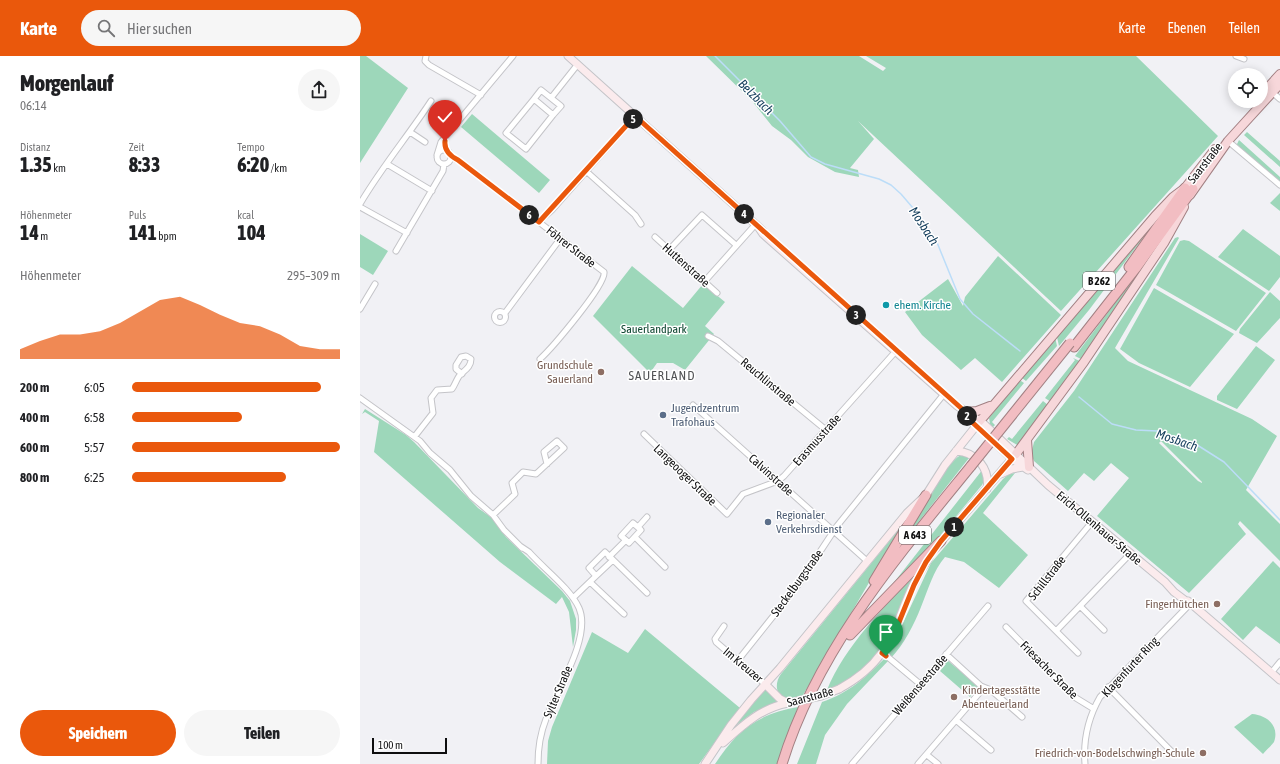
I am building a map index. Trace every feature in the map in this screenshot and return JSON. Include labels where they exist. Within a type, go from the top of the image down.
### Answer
[{"type":"highway","name":"B 262","points":[[1166,215],[1189,188]]},
{"type":"highway","name":"B 262","points":[[1154,243],[1189,188]]},
{"type":"highway","name":"A 643","points":[[1072,345],[1166,215]]},
{"type":"highway","name":"A 643","points":[[789,764],[812,704],[850,635],[905,557],[973,468],[1154,243]]},
{"type":"highway","name":"A 643","points":[[782,764],[795,727],[810,695],[836,647],[862,606],[900,554],[973,468]]},
{"type":"highway","points":[[862,606],[875,579],[926,495]]},
{"type":"highway","points":[[850,635],[941,541]]},
{"type":"main road","name":"Erich-Ollenhauer-Straße","points":[[568,56],[635,116],[657,138],[663,141],[1028,469],[1165,582],[1174,592],[1280,680]]},
{"type":"main road","points":[[1268,87],[1280,74]]},
{"type":"main road","name":"B 262","points":[[1226,140],[1280,84]]},
{"type":"main road","name":"B 262","points":[[1226,140],[1251,108]]},
{"type":"main road","name":"Saarstraße","points":[[1189,188],[1226,140]]},
{"type":"main road","name":"B 262","points":[[978,423],[1155,216],[1173,197],[1189,188]]},
{"type":"main road","name":"B 262","points":[[1014,456],[1084,362],[1150,265],[1172,229],[1189,188]]},
{"type":"main road","name":"B 262","points":[[963,410],[984,409],[996,402]]},
{"type":"main road","name":"Saarstraße","points":[[705,764],[731,725],[780,668],[907,513],[926,495],[956,451],[978,423]]},
{"type":"main road","points":[[999,475],[1012,469],[1028,469],[1027,440]]},
{"type":"main road","points":[[956,451],[969,453],[982,464],[987,475],[987,489]]},
{"type":"main road","name":"Saarstraße","points":[[714,751],[746,722],[758,714],[770,708],[821,696],[839,689],[861,675],[882,653],[895,632],[919,574],[941,541],[1014,456]]},
{"type":"main road","points":[[773,692],[772,681],[780,668]]},
{"type":"main road","points":[[766,684],[773,692],[788,703]]},
{"type":"street","points":[[426,56],[425,61],[429,65],[481,95]]},
{"type":"street","points":[[451,157],[450,161],[444,164],[438,162],[437,155],[440,145],[513,56]]},
{"type":"street","points":[[1236,56],[1244,59]]},
{"type":"street","points":[[551,98],[578,64]]},
{"type":"street","points":[[541,90],[561,106],[526,149],[506,133],[534,99],[541,90]]},
{"type":"street","points":[[1272,92],[1280,99]]},
{"type":"street","points":[[534,99],[554,115]]},
{"type":"street","points":[[407,233],[360,205],[376,176],[387,164],[431,101]]},
{"type":"street","points":[[539,222],[635,116]]},
{"type":"street","points":[[410,132],[425,142]]},
{"type":"street","points":[[437,155],[440,151],[446,150],[445,138]]},
{"type":"street","points":[[1226,140],[1280,185]]},
{"type":"street","name":"Föhrer Straße","points":[[446,150],[451,157],[458,160],[604,272],[605,275],[558,342],[540,359]]},
{"type":"street","points":[[387,164],[432,191]]},
{"type":"street","points":[[396,251],[432,191],[443,171],[444,164]]},
{"type":"street","points":[[586,171],[635,215],[641,224]]},
{"type":"street","points":[[669,250],[702,215],[736,245]]},
{"type":"street","points":[[704,282],[736,245],[757,226]]},
{"type":"street","name":"Huttenstraße","points":[[655,237],[717,293]]},
{"type":"street","points":[[505,313],[560,239]]},
{"type":"street","points":[[360,309],[375,284]]},
{"type":"street","name":"Reuchlinstraße","points":[[708,336],[718,341],[826,430]]},
{"type":"street","name":"Erasmusstraße","points":[[727,514],[743,494],[778,481],[826,430],[896,351]]},
{"type":"street","points":[[415,436],[433,412],[431,398],[437,390],[452,389],[462,374]]},
{"type":"street","name":"Steckelburgstraße","points":[[738,659],[798,585],[834,532],[944,394]]},
{"type":"street","name":"Sylter Straße","points":[[360,398],[370,407]]},
{"type":"street","name":"Sylter Straße","points":[[360,402],[415,436],[443,464],[471,496],[493,515],[504,530],[573,598],[576,604],[581,621],[581,631],[577,647],[543,727],[538,764]]},
{"type":"street","name":"Calvinstraße","points":[[693,405],[868,561]]},
{"type":"street","name":"Langeooger Straße","points":[[644,434],[727,514]]},
{"type":"street","points":[[493,515],[515,494],[512,483],[524,472],[536,474],[547,464],[564,448],[557,440],[544,452],[547,464]]},
{"type":"street","points":[[638,527],[647,518]]},
{"type":"street","name":"Schillstraße","points":[[1078,653],[1026,601],[1092,522]]},
{"type":"street","points":[[633,523],[641,530],[635,537],[629,543],[621,536],[633,523]]},
{"type":"street","points":[[635,537],[665,567]]},
{"type":"street","points":[[573,598],[596,576],[626,540]]},
{"type":"street","points":[[596,576],[589,568],[605,552],[647,593]]},
{"type":"street","points":[[1056,631],[1081,607],[1130,554]]},
{"type":"street","points":[[590,582],[624,614]]},
{"type":"street","name":"Klagenfurter Ring","points":[[1085,764],[1085,739],[1094,709],[1108,687],[1190,604]]},
{"type":"street","name":"Weißenseestraße","points":[[852,764],[988,606]]},
{"type":"street","points":[[1081,607],[1104,630]]},
{"type":"street","name":"Im Kreuzer","points":[[724,626],[715,640],[766,684]]},
{"type":"street","name":"Friesacher Straße","points":[[1006,627],[1076,698],[1094,709]]},
{"type":"street","points":[[882,653],[920,684]]},
{"type":"street","points":[[946,654],[981,686],[991,690],[1022,717]]},
{"type":"street","points":[[1271,673],[1280,662]]},
{"type":"street","points":[[918,764],[981,691],[981,686]]},
{"type":"street","points":[[1108,687],[1172,752]]},
{"type":"street","points":[[956,720],[991,750]]},
{"type":"street","points":[[927,755],[938,764]]},
{"type":"green space","points":[[360,56],[366,56],[408,88],[360,163]]},
{"type":"green space","points":[[706,56],[859,56],[883,71],[886,68],[866,56],[1136,56],[1218,136],[1061,311],[858,121],[874,139],[850,168],[858,170],[859,177],[835,172],[808,157],[791,140],[772,126],[752,101]]},
{"type":"green space","points":[[472,114],[550,180],[539,193],[461,127]]},
{"type":"green space","points":[[1247,132],[1280,161],[1280,167],[1244,135]]},
{"type":"green space","points":[[1239,140],[1280,177],[1280,183],[1236,146]]},
{"type":"green space","points":[[1280,193],[1280,211],[1270,203]]},
{"type":"green space","points":[[1161,214],[1089,310],[1059,346],[1057,337]]},
{"type":"green space","points":[[1243,229],[1280,256],[1280,277],[1269,291],[1218,257]]},
{"type":"green space","points":[[360,234],[388,251],[373,275],[360,267]]},
{"type":"green space","points":[[1175,238],[1179,238],[1115,348],[1128,361],[1252,419],[1277,436],[1246,490],[1280,524],[1280,561],[1240,521],[1238,524],[1246,534],[1189,593],[1097,516],[1129,478],[1111,463],[1094,481],[1084,473],[1068,491],[1034,461],[1031,454],[1034,442],[1074,391]],"holes":[[[1161,441],[1202,482],[1198,481],[1159,443]]]},
{"type":"green space","points":[[1180,241],[1189,241],[1266,293],[1236,331],[1156,285]]},
{"type":"green space","points":[[1157,248],[1083,360],[1075,356]]},
{"type":"green space","points":[[998,256],[1061,315],[1002,382],[975,358],[961,370],[922,335],[905,312],[948,279],[963,306],[965,297]]},
{"type":"green space","name":"Sauerlandpark","points":[[632,266],[683,308],[703,284],[725,302],[705,326],[714,334],[685,370],[673,363],[657,363],[650,373],[593,316]]},
{"type":"green space","points":[[1154,288],[1234,334],[1190,387],[1139,363],[1120,349]]},
{"type":"green space","points":[[1270,292],[1280,301],[1280,318],[1257,343],[1239,333],[1240,329]]},
{"type":"green space","points":[[1055,337],[1057,346],[1026,381],[1022,378]]},
{"type":"green space","points":[[1256,346],[1275,360],[1237,409],[1217,400],[1217,396]]},
{"type":"green space","points":[[1073,358],[1082,362],[1051,402],[1045,398],[1075,360]]},
{"type":"green space","points":[[1021,381],[1024,383],[992,422],[995,425],[993,427],[990,424],[989,418],[1018,382]]},
{"type":"green space","points":[[1043,401],[1048,405],[1019,446],[1007,439],[1009,437],[1012,439]]},
{"type":"green space","points":[[365,409],[406,435],[414,442],[478,508],[492,518],[506,537],[562,591],[570,601],[576,619],[573,647],[569,612],[562,597],[556,604],[500,562],[374,452],[379,421],[365,412],[362,414]]},
{"type":"green space","points":[[961,455],[969,458],[894,553],[936,484],[954,460]]},
{"type":"green space","points":[[983,469],[984,481],[982,485],[930,548],[888,590]]},
{"type":"green space","points":[[1015,473],[983,513],[1028,555],[999,588],[964,562],[945,557],[934,574],[912,627],[900,647],[891,658],[888,655],[931,563],[1003,479],[1009,474]]},
{"type":"green space","points":[[904,523],[803,695],[790,698],[781,696],[777,690],[777,682],[781,674]]},
{"type":"green space","points":[[1273,561],[1280,568],[1280,644],[1256,626],[1243,640],[1221,619]]},
{"type":"green space","points":[[917,572],[900,615],[876,656],[866,668],[855,677],[845,683],[827,690],[834,674],[855,642],[879,612]]},
{"type":"green space","points":[[645,629],[740,708],[699,764],[547,764],[548,741],[552,727],[592,632],[628,653]]},
{"type":"green space","points":[[886,657],[889,660],[847,704],[825,735],[816,764],[797,764],[822,702],[841,694],[857,684]]},
{"type":"green space","points":[[947,660],[977,685],[978,691],[976,690],[970,697],[940,671],[946,664],[943,661]]},
{"type":"green space","points":[[765,689],[780,702],[754,712],[734,727]]},
{"type":"green space","points":[[798,707],[777,764],[715,764],[723,752],[740,733],[750,725],[771,714]]},
{"type":"green space","points":[[1252,714],[1262,716],[1267,719],[1275,731],[1274,742],[1263,754],[1234,727]]},
{"type":"waterway","name":"Mosbach","points":[[715,56],[780,121],[811,157],[825,164],[879,179],[891,185],[901,194],[919,215],[936,240],[960,299],[973,314],[1020,351]]},
{"type":"waterway","name":"Mosbach","points":[[1079,397],[1112,424],[1136,430],[1157,431],[1194,443],[1224,462],[1280,520]]},
{"type":"place","name":"ehem. Kirche","points":[[886,305]]},
{"type":"place","name":"Grundschule Sauerland","points":[[601,372]]},
{"type":"place","name":"Jugendzentrum Trafohaus","points":[[663,415]]},
{"type":"place","name":"Regionaler Verkehrsdienst","points":[[768,522]]},
{"type":"place","name":"Fingerhütchen","points":[[1217,604]]},
{"type":"place","name":"Kindertagesstätte Abenteuerland","points":[[954,697]]},
{"type":"place","name":"Friedrich-von-Bodelschwingh-Schule","points":[[1203,753]]},
{"type":"district","name":"SAUERLAND","points":[[662,375]]},
{"type":"route","points":[[445,141],[445,148],[450,153],[451,157],[458,160],[539,222],[552,210],[635,116],[961,408],[980,430],[1012,459],[941,541],[926,562],[914,585],[895,632],[882,653],[886,656]]},
{"type":"water label","name":"Belzbach","points":[[756,97]]}]
